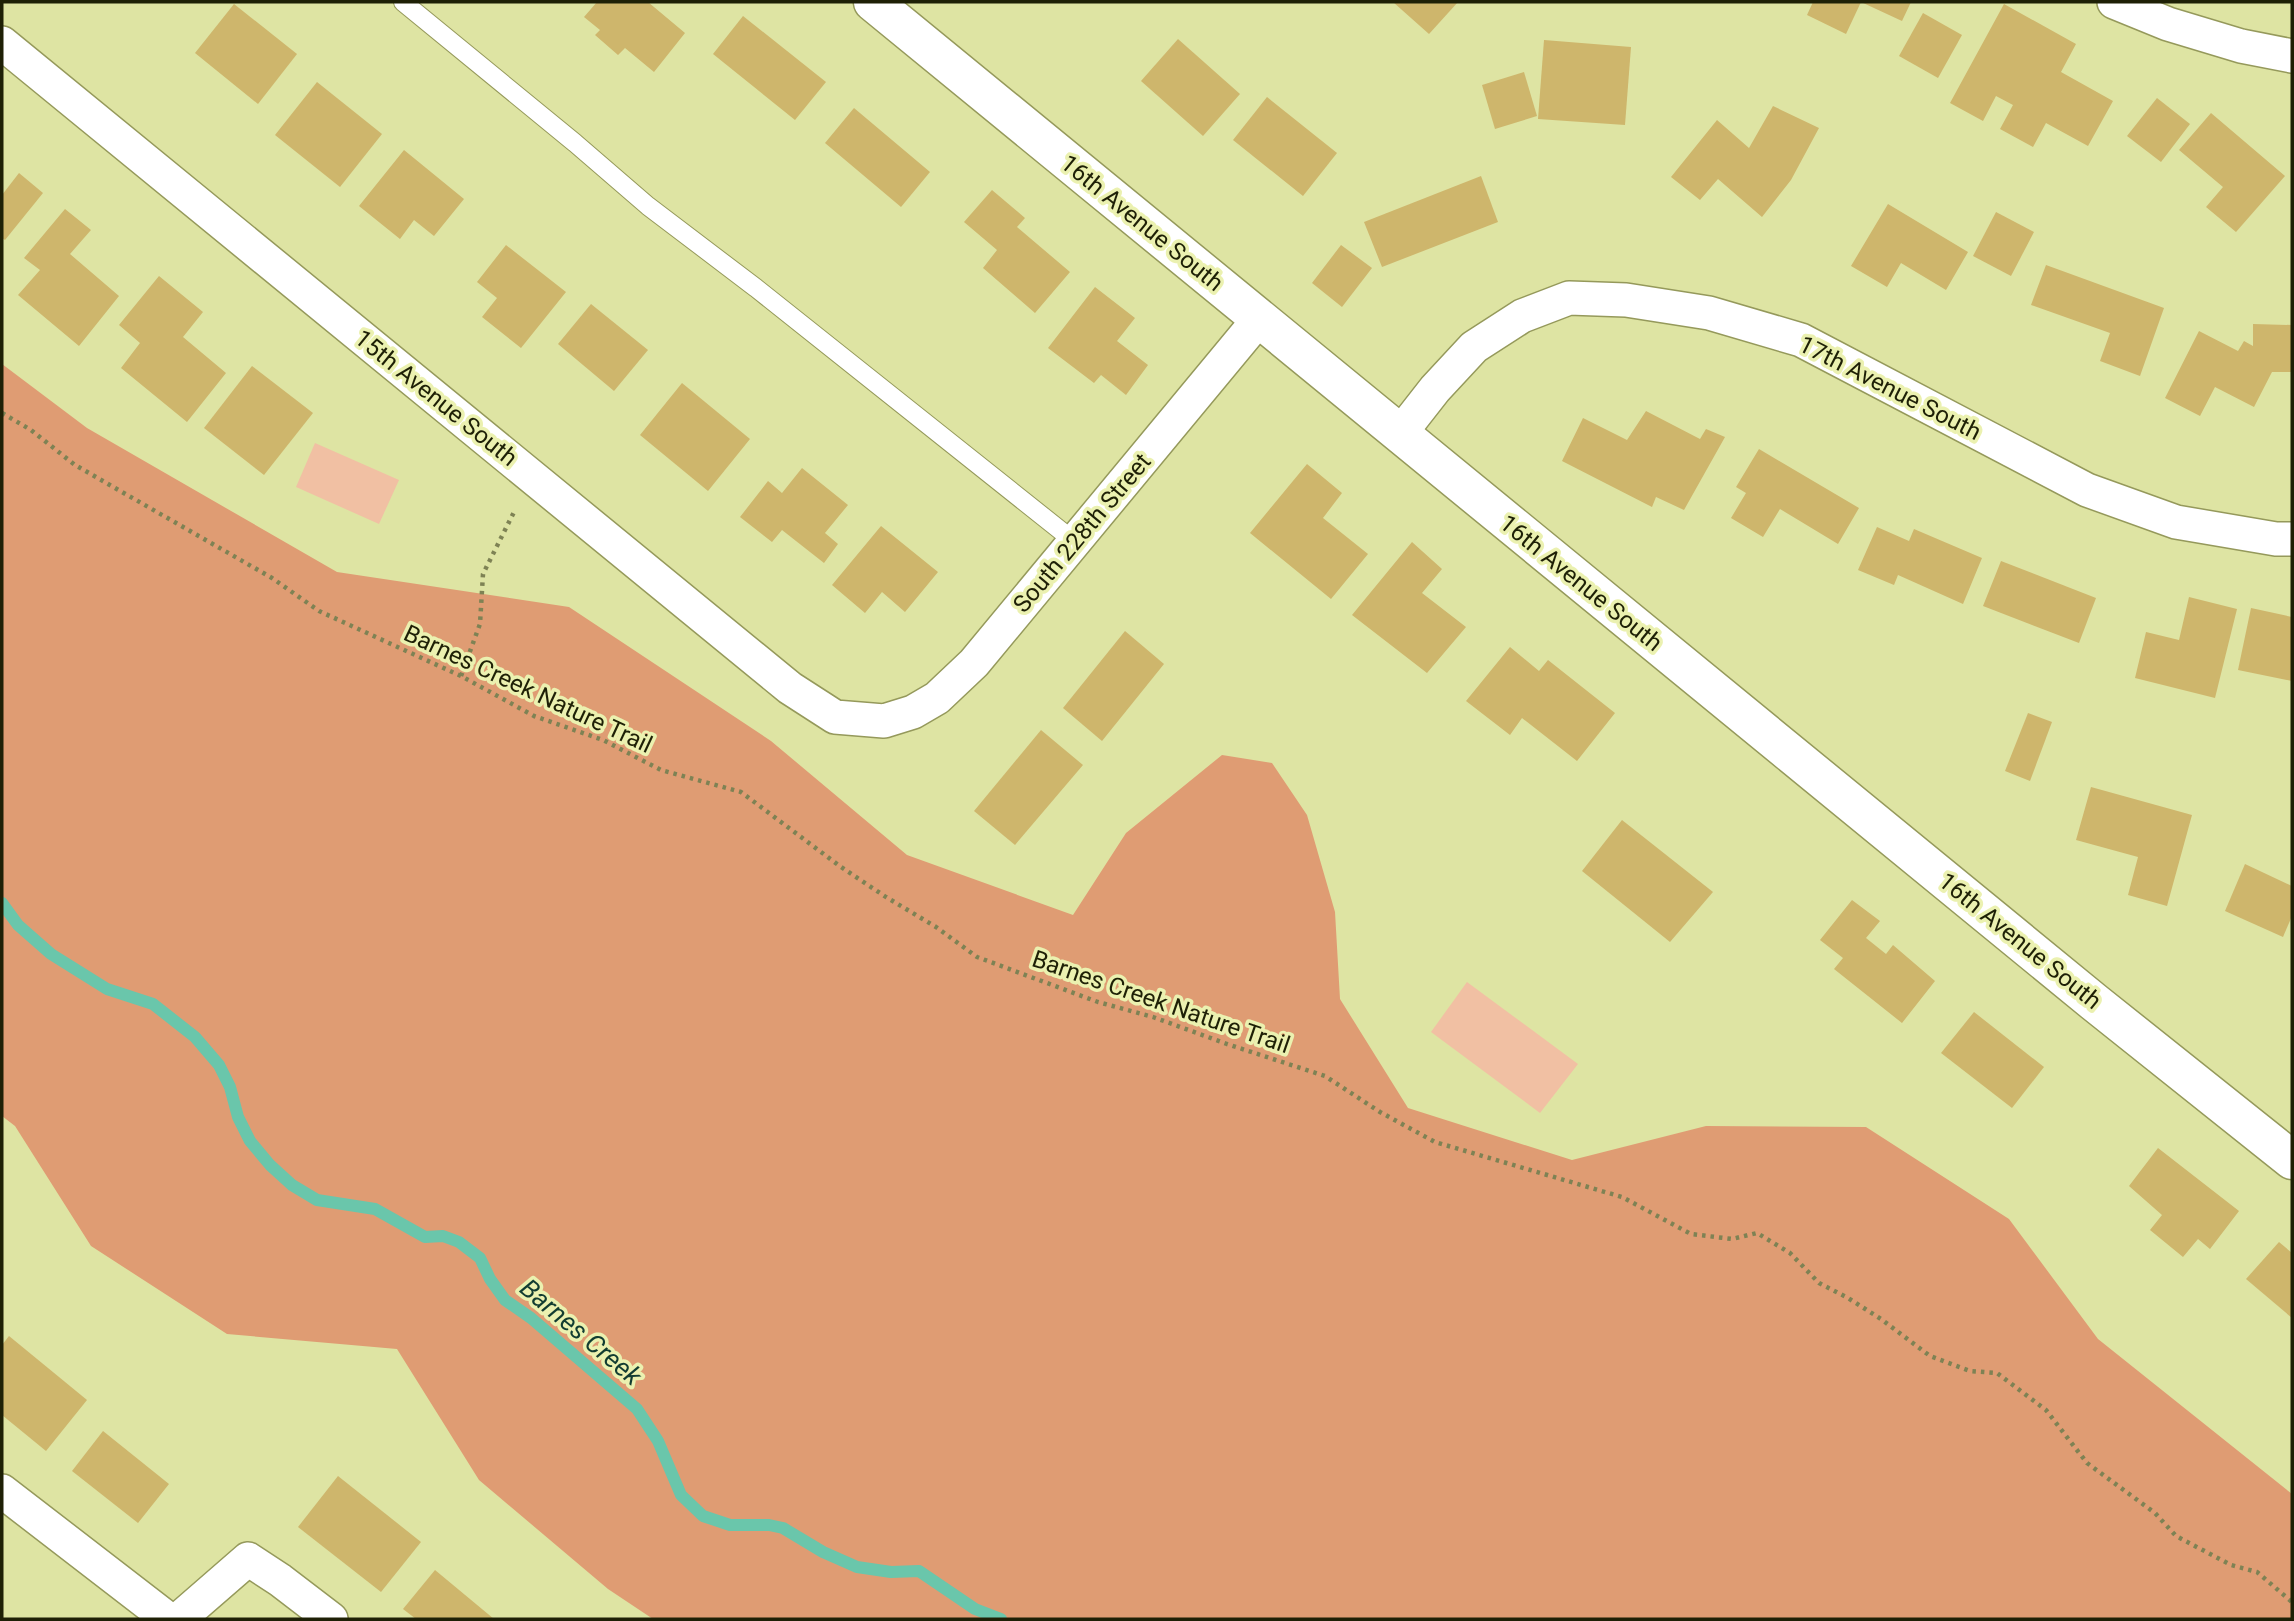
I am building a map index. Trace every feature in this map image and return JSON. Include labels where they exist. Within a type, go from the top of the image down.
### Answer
[{"type":"street","name":"16th Avenue South","points":[[873,2],[1399,435],[2292,1160]]},
{"type":"street","points":[[2114,2],[2168,24],[2241,46],[2292,56]]},
{"type":"street","name":"15th Avenue South","points":[[2,43],[790,688],[835,717],[884,721]]},
{"type":"street","name":"17th Avenue South","points":[[1399,435],[1435,389],[1474,347],[1522,316],[1569,298],[1626,300],[1709,313],[1801,340],[2087,490],[2176,522],[2276,539],[2292,539]]},
{"type":"street","name":"South 228th Street","points":[[884,721],[913,712],[937,698],[965,672],[1259,319]]},
{"type":"street","points":[[2,1490],[168,1619]]},
{"type":"street","points":[[179,1619],[248,1559],[331,1619]]},
{"type":"lane","points":[[403,2],[648,205],[767,296],[1075,542]]},
{"type":"path","name":"Barnes Creek Nature Trail","points":[[2,413],[31,430],[75,466],[272,578],[319,611],[461,676],[534,716],[603,740],[661,770],[741,792],[841,867],[936,927],[977,957],[1098,1002],[1153,1017],[1325,1076],[1380,1112],[1434,1142],[1622,1197],[1691,1234],[1732,1239],[1757,1233],[1790,1253],[1818,1283],[1881,1319],[1930,1356],[1970,1371],[1997,1373],[2046,1410],[2087,1463],[2155,1513],[2176,1536],[2231,1565],[2257,1572],[2292,1602]]},
{"type":"path","points":[[461,676],[480,624],[483,574],[531,476]]},
{"type":"shaded area","points":[[2,364],[87,428],[337,572],[569,607],[771,741],[907,855],[1073,915],[1126,833],[1222,755],[1272,763],[1307,815],[1335,912],[1340,999],[1408,1108],[1572,1160],[1706,1126],[1866,1127],[2009,1219],[2098,1339],[2292,1494],[2292,1619],[653,1619],[608,1589],[479,1480],[397,1349],[227,1334],[91,1246],[15,1126],[2,1116]]},
{"type":"shaded area","points":[[315,443],[399,480],[379,524],[296,487]]},
{"type":"shaded area","points":[[1467,982],[1578,1064],[1540,1113],[1431,1032]]},
{"type":"building","points":[[597,2],[648,2],[685,33],[654,72],[625,48],[618,55],[595,35],[600,30],[584,17]]},
{"type":"building","points":[[1393,2],[1458,2],[1429,34]]},
{"type":"building","points":[[1813,2],[1861,2],[1846,34],[1807,15]]},
{"type":"building","points":[[1861,2],[1911,2],[1902,21]]},
{"type":"building","points":[[234,4],[297,54],[258,104],[195,53]]},
{"type":"building","points":[[2004,4],[2076,44],[2061,72],[2113,101],[2088,146],[2046,123],[2033,147],[2000,129],[2013,105],[1996,96],[1983,121],[1950,103]]},
{"type":"building","points":[[1923,13],[1962,35],[1938,78],[1899,56]]},
{"type":"building","points":[[743,16],[826,82],[795,120],[713,54]]},
{"type":"building","points":[[1178,39],[1240,94],[1203,136],[1141,81]]},
{"type":"building","points":[[1544,40],[1631,47],[1625,125],[1538,119]]},
{"type":"building","points":[[1524,72],[1537,116],[1495,129],[1482,85]]},
{"type":"building","points":[[317,82],[382,134],[340,187],[275,135]]},
{"type":"building","points":[[1267,97],[1337,153],[1303,196],[1233,140]]},
{"type":"building","points":[[2157,98],[2190,124],[2161,162],[2127,136]]},
{"type":"building","points":[[1773,106],[1819,128],[1791,180],[1762,217],[1718,179],[1700,200],[1671,177],[1717,120],[1749,148]]},
{"type":"building","points":[[854,108],[930,172],[901,207],[825,143]]},
{"type":"building","points":[[2211,113],[2285,176],[2236,232],[2206,207],[2223,187],[2179,150]]},
{"type":"building","points":[[404,150],[464,199],[434,236],[414,220],[400,239],[359,206]]},
{"type":"building","points":[[19,173],[43,193],[5,240],[2,238],[2,195]]},
{"type":"building","points":[[1481,176],[1498,222],[1382,267],[1364,222]]},
{"type":"building","points":[[992,190],[1025,218],[1017,227],[1070,272],[1035,313],[983,268],[997,250],[964,222]]},
{"type":"building","points":[[1888,204],[1968,252],[1946,290],[1901,263],[1887,287],[1851,266]]},
{"type":"building","points":[[65,209],[91,230],[70,254],[119,296],[79,346],[18,295],[40,270],[24,258]]},
{"type":"building","points":[[1996,212],[2034,232],[2011,276],[1973,256]]},
{"type":"building","points":[[506,245],[566,292],[521,348],[482,317],[497,298],[477,282]]},
{"type":"building","points":[[1341,245],[1372,268],[1342,307],[1312,283]]},
{"type":"building","points":[[2046,265],[2164,308],[2140,376],[2100,361],[2110,333],[2031,305]]},
{"type":"building","points":[[159,276],[203,312],[183,337],[226,373],[187,422],[121,368],[140,343],[119,325]]},
{"type":"building","points":[[1095,287],[1135,318],[1117,341],[1148,365],[1126,395],[1101,375],[1094,383],[1048,348]]},
{"type":"building","points":[[591,304],[648,350],[614,391],[558,344]]},
{"type":"building","points":[[2253,324],[2292,325],[2292,372],[2272,372],[2254,407],[2215,387],[2200,416],[2165,398],[2199,331],[2238,351],[2244,341],[2253,346]]},
{"type":"building","points":[[252,366],[313,413],[264,475],[204,428]]},
{"type":"building","points":[[682,383],[750,439],[708,491],[640,435]]},
{"type":"building","points":[[1646,411],[1700,439],[1706,429],[1725,437],[1684,510],[1656,497],[1652,507],[1562,461],[1583,418],[1627,440]]},
{"type":"building","points":[[1759,449],[1859,508],[1838,544],[1780,509],[1763,537],[1731,518],[1746,493],[1736,487]]},
{"type":"building","points":[[1307,464],[1342,493],[1323,518],[1368,554],[1331,599],[1250,533]]},
{"type":"building","points":[[802,468],[848,505],[825,533],[838,544],[824,563],[782,530],[772,542],[740,517],[768,481],[782,493]]},
{"type":"building","points":[[881,526],[938,572],[905,612],[882,592],[865,613],[832,585]]},
{"type":"building","points":[[1877,527],[1909,541],[1914,529],[1982,558],[1963,604],[1898,575],[1894,585],[1858,570]]},
{"type":"building","points":[[1412,542],[1442,569],[1422,593],[1466,627],[1427,673],[1352,615]]},
{"type":"building","points":[[2001,561],[2096,598],[2079,643],[1983,606]]},
{"type":"building","points":[[2189,597],[2237,609],[2215,698],[2135,678],[2146,632],[2179,640]]},
{"type":"building","points":[[2251,608],[2292,617],[2292,681],[2238,670]]},
{"type":"building","points":[[1125,631],[1164,664],[1102,741],[1063,708]]},
{"type":"building","points":[[1510,647],[1539,671],[1548,660],[1615,713],[1577,761],[1522,718],[1510,735],[1466,701]]},
{"type":"building","points":[[2028,713],[2052,722],[2030,781],[2005,771]]},
{"type":"building","points":[[1041,730],[1083,765],[1015,845],[974,811]]},
{"type":"building","points":[[2091,787],[2192,815],[2167,906],[2128,895],[2138,857],[2076,840]]},
{"type":"building","points":[[1622,820],[1713,892],[1670,942],[1582,871]]},
{"type":"building","points":[[2245,864],[2292,886],[2292,916],[2283,937],[2225,911]]},
{"type":"building","points":[[1852,900],[1880,921],[1866,938],[1886,954],[1893,945],[1935,981],[1902,1023],[1834,969],[1843,958],[1820,940]]},
{"type":"building","points":[[1974,1012],[2044,1067],[2012,1108],[1941,1053]]},
{"type":"building","points":[[2158,1148],[2239,1211],[2210,1249],[2198,1239],[2183,1257],[2150,1230],[2162,1215],[2129,1186]]},
{"type":"building","points":[[2279,1242],[2292,1253],[2292,1318],[2246,1279]]},
{"type":"building","points":[[9,1336],[87,1400],[46,1451],[2,1415],[2,1345]]},
{"type":"building","points":[[103,1431],[169,1484],[138,1523],[72,1471]]},
{"type":"building","points":[[338,1476],[421,1542],[381,1592],[298,1527]]},
{"type":"building","points":[[435,1570],[494,1619],[416,1619],[403,1609]]},
{"type":"waterway","name":"Barnes Creek","points":[[2,903],[18,925],[51,954],[107,989],[153,1004],[195,1037],[219,1065],[250,1141],[270,1165],[292,1185],[317,1200],[375,1209],[425,1237],[443,1236],[459,1242],[480,1258],[490,1279],[505,1300],[531,1318],[637,1409],[658,1441],[681,1495],[703,1516],[730,1525],[769,1525],[783,1528],[823,1552],[857,1567],[891,1572],[919,1571],[975,1609],[1001,1619]]}]
